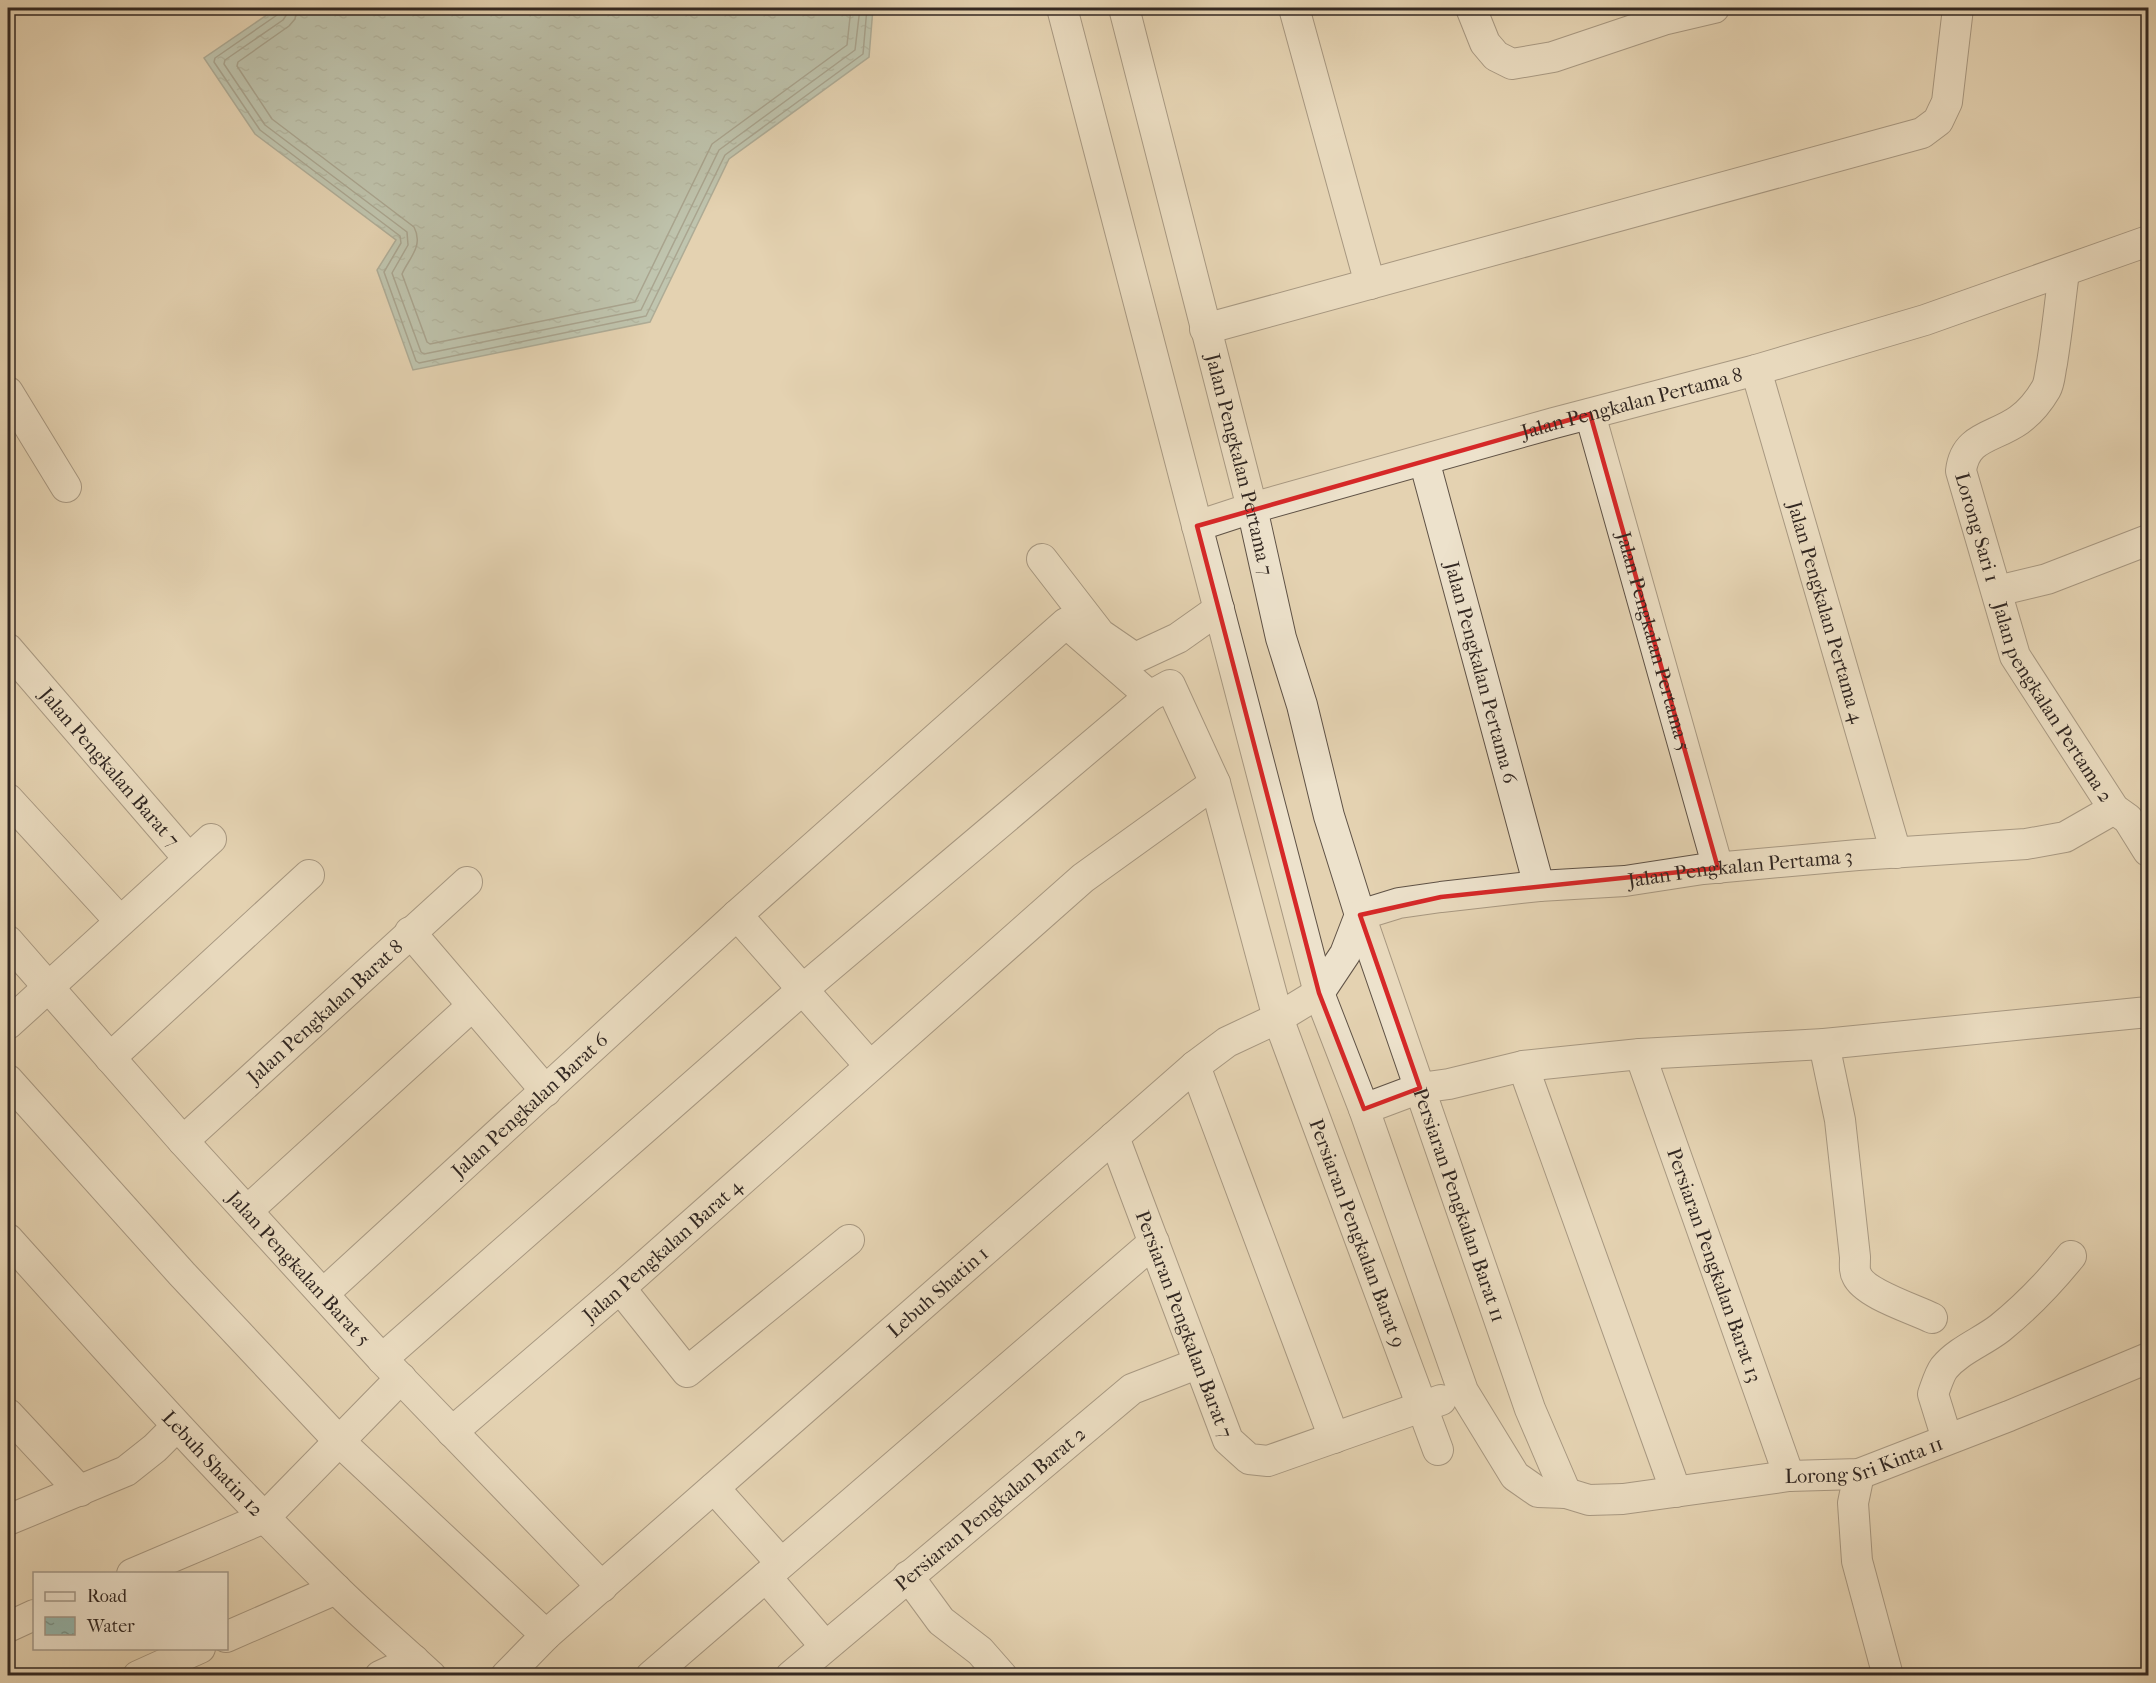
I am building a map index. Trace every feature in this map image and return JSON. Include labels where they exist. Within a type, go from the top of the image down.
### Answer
[{"type":"street","name":"Lorong Sri Kinta 11","points":[[1062,8],[1319,993],[1364,1109],[1463,1391],[1515,1476],[1538,1492],[1566,1493],[1589,1500],[1623,1499],[1790,1476],[1859,1474],[2148,1358]]},
{"type":"street","points":[[1294,8],[1370,284]]},
{"type":"street","points":[[1471,8],[1485,44],[1496,56],[1512,64],[1553,57],[1661,14],[1714,8]]},
{"type":"street","points":[[1205,329],[1922,133],[1938,121],[1947,102],[1958,8]]},
{"type":"street","name":"Jalan Pengkalan Pertama 7","points":[[1128,9],[1205,329],[1252,508],[1281,639],[1302,705],[1329,816],[1360,915]]},
{"type":"street","points":[[2064,272],[2148,241]]},
{"type":"street","name":"Jalan Pengkalan Pertama 8","points":[[1197,526],[1252,508],[1756,370],[1925,320],[2064,272]]},
{"type":"street","name":"Lorong Sari 1","points":[[1997,591],[1961,471],[1963,459],[1968,449],[2019,420],[2036,404],[2048,386],[2064,272]]},
{"type":"street","name":"Jalan Pengkalan Pertama 4","points":[[1756,370],[1896,853]]},
{"type":"street","points":[[8,392],[66,487]]},
{"type":"street","name":"Jalan Pengkalan Pertama 5","points":[[1590,414],[1718,868]]},
{"type":"street","name":"Jalan Pengkalan Pertama 6","points":[[1424,460],[1539,886]]},
{"type":"street","points":[[1997,591],[2047,579],[2148,540]]},
{"type":"street","points":[[1042,559],[1100,634],[1135,658],[1178,638],[1219,609]]},
{"type":"street","name":"Jalan pengkalan Pertama 2","points":[[1997,591],[2015,656],[2114,809],[2128,819],[2148,851]]},
{"type":"street","name":"Jalan Pengkalan Barat 6","points":[[323,1294],[737,915],[1066,623],[1160,690]]},
{"type":"street","name":"Jalan Pengkalan Barat 7","points":[[8,649],[189,859]]},
{"type":"street","points":[[137,1572],[264,1518],[339,1441],[391,1369],[802,990],[1160,690]]},
{"type":"street","name":"Persiaran Pengkalan Barat 9","points":[[1160,690],[1215,783],[1278,1018],[1438,1450]]},
{"type":"street","name":"Jalan Pengkalan Barat 4","points":[[452,1432],[620,1288],[1083,878],[1215,783]]},
{"type":"street","points":[[8,799],[120,921]]},
{"type":"street","name":"Jalan Pengkalan Pertama 3","points":[[1360,915],[1410,902],[1539,886],[1625,881],[1718,868],[2036,843],[2065,837],[2114,809]]},
{"type":"street","points":[[8,1024],[211,839]]},
{"type":"street","points":[[110,1058],[309,875]]},
{"type":"street","name":"Jalan Pengkalan Barat 8","points":[[183,1141],[467,882]]},
{"type":"street","points":[[737,915],[870,1066]]},
{"type":"street","name":"Lebuh Shatin 1","points":[[506,1676],[546,1635],[1195,1066],[1227,1042],[1278,1018],[1319,993],[1345,954],[1360,915]]},
{"type":"street","name":"Persiaran Pengkalan Barat 11","points":[[1360,915],[1530,1409],[1566,1493]]},
{"type":"street","points":[[410,932],[546,1091]]},
{"type":"street","name":"Jalan Pengkalan Barat 5","points":[[8,941],[183,1141],[391,1369],[602,1587]]},
{"type":"street","points":[[247,1210],[472,1006]]},
{"type":"street","points":[[1364,1109],[1420,1088],[1449,1084],[1523,1066],[1640,1054],[1824,1044],[2148,1012]]},
{"type":"street","points":[[1824,1044],[1840,1120],[1856,1274],[1862,1283],[1880,1294],[1932,1318]]},
{"type":"street","name":"Persiaran Pengkalan Barat 13","points":[[1640,1054],[1790,1476]]},
{"type":"street","points":[[1195,1066],[1334,1438]]},
{"type":"street","points":[[1523,1066],[1676,1492]]},
{"type":"street","points":[[8,1080],[182,1274],[339,1441],[546,1635]]},
{"type":"street","name":"Persiaran Pengkalan Barat 7","points":[[1114,1137],[1228,1440],[1249,1459],[1268,1461],[1423,1408],[1463,1391]]},
{"type":"street","name":"Lebuh Shatin 12","points":[[8,1239],[176,1426],[264,1518],[336,1589],[423,1668]]},
{"type":"street","points":[[620,1288],[687,1372],[849,1240]]},
{"type":"street","points":[[651,1676],[1154,1242]]},
{"type":"street","points":[[1947,1439],[1933,1394],[1943,1369],[1966,1348],[1998,1329],[2023,1308],[2072,1256]]},
{"type":"street","name":"Persiaran Pengkalan Barat 2","points":[[811,1665],[908,1576],[1132,1389],[1199,1363]]},
{"type":"street","points":[[8,1413],[80,1491]]},
{"type":"street","points":[[8,1520],[126,1471],[155,1448],[176,1426]]},
{"type":"street","points":[[1859,1474],[1853,1503],[1857,1561],[1888,1676]]},
{"type":"street","points":[[714,1488],[773,1570],[811,1665]]},
{"type":"street","points":[[908,1576],[941,1621],[980,1652],[1002,1676]]},
{"type":"street","points":[[228,1636],[336,1589]]},
{"type":"street","points":[[8,1627],[33,1615]]},
{"type":"street","points":[[138,1676],[196,1650]]},
{"type":"street","points":[[380,1676],[423,1668]]},
{"type":"highlighted area","points":[[1590,414],[1718,868],[1441,897],[1360,915],[1420,1088],[1364,1109],[1319,993],[1197,526]]},
{"type":"water","points":[[277,8],[873,8],[869,57],[729,159],[650,322],[413,370],[377,270],[396,240],[255,134],[204,58]]}]
